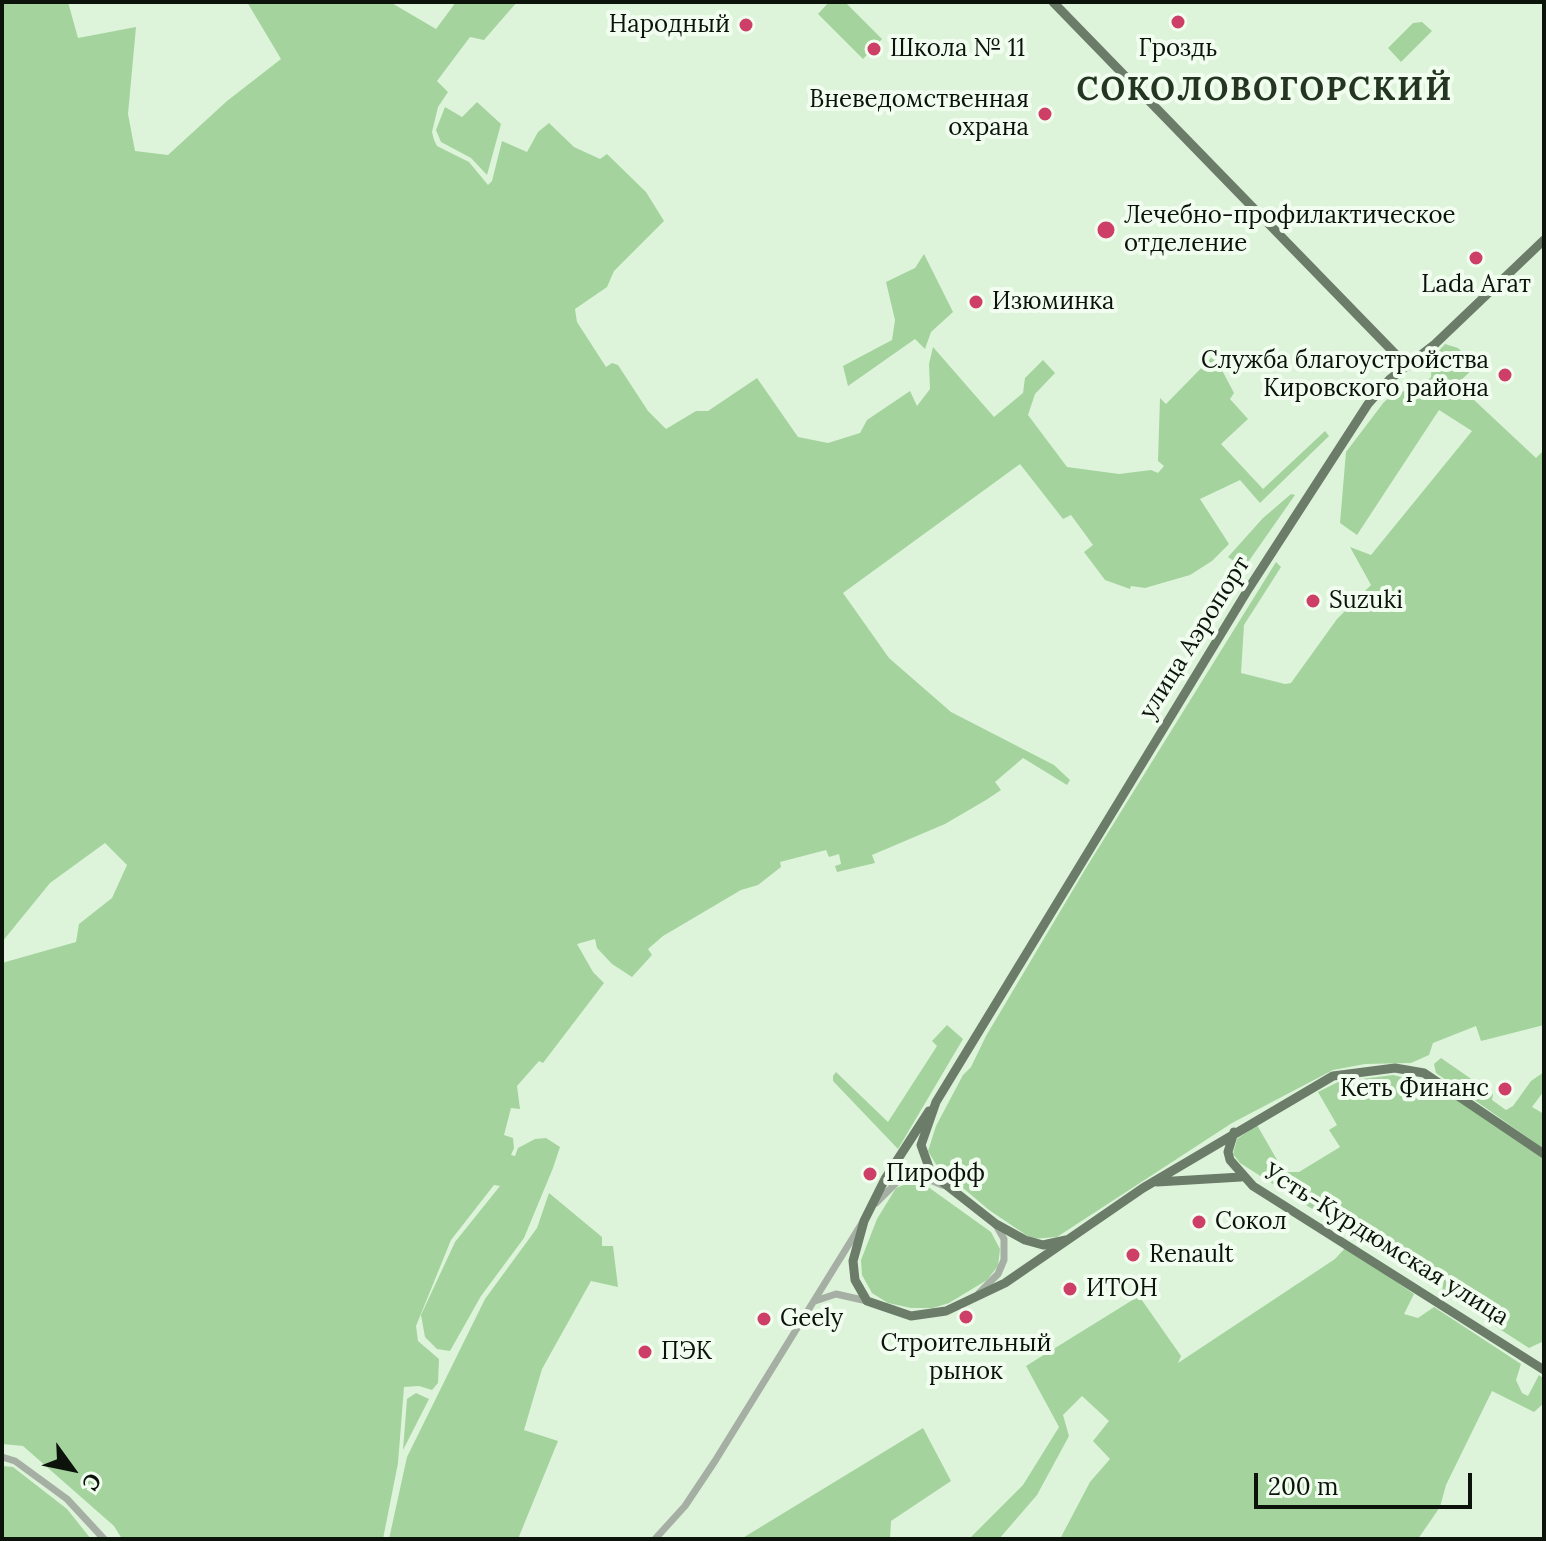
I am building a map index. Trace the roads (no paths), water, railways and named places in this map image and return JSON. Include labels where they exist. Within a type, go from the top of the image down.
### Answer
[{"type":"main road","points":[[1053,2],[1407,366]]},
{"type":"main road","name":"улица Аэропорт","points":[[936,1102],[1249,588],[1368,404],[1544,240]]},
{"type":"main road","points":[[936,1102],[898,1156],[866,1216],[857,1240],[853,1272],[867,1301],[911,1316],[933,1315],[1005,1283],[1153,1182],[1333,1076],[1364,1069],[1410,1068],[1453,1090],[1544,1154]]},
{"type":"main road","points":[[936,1102],[922,1136],[922,1153],[931,1173],[996,1224],[1033,1243],[1043,1245],[1066,1240]]},
{"type":"main road","points":[[1234,1132],[1228,1152],[1241,1177]]},
{"type":"main road","name":"Усть-Курдюмская улица","points":[[1153,1182],[1241,1177],[1543,1370]]},
{"type":"street","points":[[655,1539],[685,1506],[715,1461],[866,1216],[893,1182],[902,1177],[919,1175],[947,1187]]},
{"type":"street","points":[[960,1305],[989,1283],[1002,1266],[1004,1239],[996,1224]]},
{"type":"street","points":[[810,1305],[831,1294],[867,1301]]},
{"type":"street","points":[[2,1457],[15,1461],[67,1499],[104,1539]]},
{"type":"place","name":"Гроздь","points":[[1178,22]]},
{"type":"place","name":"Народный","points":[[746,25]]},
{"type":"place","name":"Школа № 11","points":[[874,49]]},
{"type":"place","name":"Вневедомственная охрана","points":[[1045,114]]},
{"type":"place","name":"Лечебно-профилактическое отделение","points":[[1106,230]]},
{"type":"place","name":"Lada Агат","points":[[1476,258]]},
{"type":"place","name":"Изюминка","points":[[976,302]]},
{"type":"place","name":"Служба благоустройства Кировского района","points":[[1505,375]]},
{"type":"place","name":"Suzuki","points":[[1313,601]]},
{"type":"place","name":"Кеть Финанс","points":[[1505,1089]]},
{"type":"place","name":"Пирофф","points":[[870,1174]]},
{"type":"place","name":"Сокол","points":[[1199,1222]]},
{"type":"place","name":"Renault","points":[[1133,1255]]},
{"type":"place","name":"ИТОН","points":[[1070,1289]]},
{"type":"place","name":"Строительный рынок","points":[[966,1317]]},
{"type":"place","name":"Geely","points":[[764,1319]]},
{"type":"place","name":"ПЭК","points":[[645,1352]]},
{"type":"district","name":"СОКОЛОВОГОРСКИЙ","points":[[1265,91]]}]
